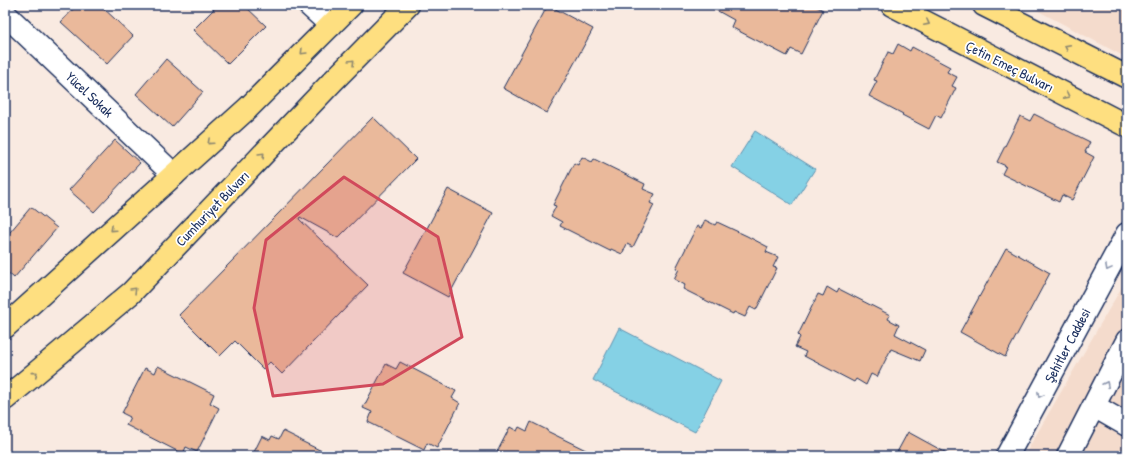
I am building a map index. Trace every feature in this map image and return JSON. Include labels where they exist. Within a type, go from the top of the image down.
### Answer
[{"type":"main road","points":[[5,327],[248,108],[351,5]]},
{"type":"main road","name":"Cumhuriyet Bulvarı","points":[[5,399],[131,293],[333,81],[408,5]]},
{"type":"main road","name":"Çetin Emeç Bulvarı","points":[[892,5],[1127,126]]},
{"type":"main road","points":[[984,5],[1127,77]]},
{"type":"street","points":[[309,5],[331,25]]},
{"type":"street","name":"Yücel Sokak","points":[[5,14],[174,174]]},
{"type":"street","name":"Şehitler Caddesi","points":[[1007,456],[1127,234]]},
{"type":"street","points":[[1068,456],[1127,341]]},
{"type":"street","points":[[1094,406],[1127,425]]},
{"type":"highlighted area","points":[[344,177],[438,237],[462,337],[383,384],[273,396],[254,308],[266,240]]},
{"type":"shaded area","points":[[1027,5],[1127,5],[1127,58]]},
{"type":"shaded area","points":[[1127,278],[1127,456],[1024,456]]},
{"type":"water","points":[[755,131],[815,169],[792,205],[732,167]]},
{"type":"water","points":[[619,328],[721,381],[695,432],[593,380]]},
{"type":"building","points":[[77,5],[100,5],[133,36],[107,64],[61,22]]},
{"type":"building","points":[[218,5],[244,5],[266,26],[228,64],[193,30]]},
{"type":"building","points":[[548,5],[593,29],[547,113],[503,88]]},
{"type":"building","points":[[707,5],[813,5],[823,10],[801,54],[791,49],[787,56],[731,27],[734,20]]},
{"type":"building","points":[[898,44],[910,51],[912,47],[950,67],[947,72],[957,77],[952,86],[956,88],[941,118],[936,115],[929,129],[869,96],[877,81],[874,80],[888,52],[893,54]]},
{"type":"building","points":[[166,59],[203,92],[172,127],[136,94]]},
{"type":"building","points":[[1034,114],[1090,142],[1085,152],[1094,157],[1072,200],[1062,195],[1059,202],[1002,174],[1006,166],[997,162],[1020,116],[1030,121]]},
{"type":"building","points":[[373,117],[416,159],[338,238],[300,217],[299,219],[368,285],[282,374],[270,362],[263,369],[235,341],[220,356],[179,315]]},
{"type":"building","points":[[115,140],[140,163],[94,212],[69,190]]},
{"type":"building","points":[[582,157],[592,162],[594,159],[645,184],[643,189],[655,194],[650,203],[654,205],[633,247],[627,244],[622,254],[611,249],[610,251],[560,226],[562,222],[551,216],[556,206],[553,205],[574,163],[578,165]]},
{"type":"building","points":[[448,189],[493,213],[448,297],[403,273]]},
{"type":"building","points":[[31,207],[57,228],[14,278],[5,270],[5,238]]},
{"type":"building","points":[[705,220],[715,225],[717,222],[747,236],[768,247],[766,252],[778,257],[773,267],[777,268],[756,310],[750,307],[745,317],[734,312],[733,314],[683,289],[685,285],[674,279],[679,269],[676,268],[697,226],[701,228]]},
{"type":"building","points":[[1006,248],[1050,273],[1005,357],[960,332]]},
{"type":"building","points":[[827,287],[837,293],[839,289],[890,315],[888,319],[899,325],[895,334],[925,350],[920,361],[891,349],[877,377],[871,374],[866,385],[856,379],[854,382],[804,356],[806,352],[795,347],[800,337],[798,335],[818,294],[823,296]]},
{"type":"building","points":[[400,362],[456,391],[452,398],[460,403],[437,448],[427,443],[424,450],[368,422],[372,412],[363,408],[386,364],[396,369]]},
{"type":"building","points":[[158,366],[214,394],[210,403],[219,408],[197,452],[186,447],[183,454],[126,425],[130,417],[122,413],[145,368],[155,373]]},
{"type":"building","points":[[531,422],[598,456],[495,456],[510,427],[517,431],[519,427],[527,431]]},
{"type":"building","points":[[283,431],[332,456],[252,456],[262,436],[270,440],[272,436],[279,439]]},
{"type":"building","points":[[908,432],[952,456],[895,456]]}]
